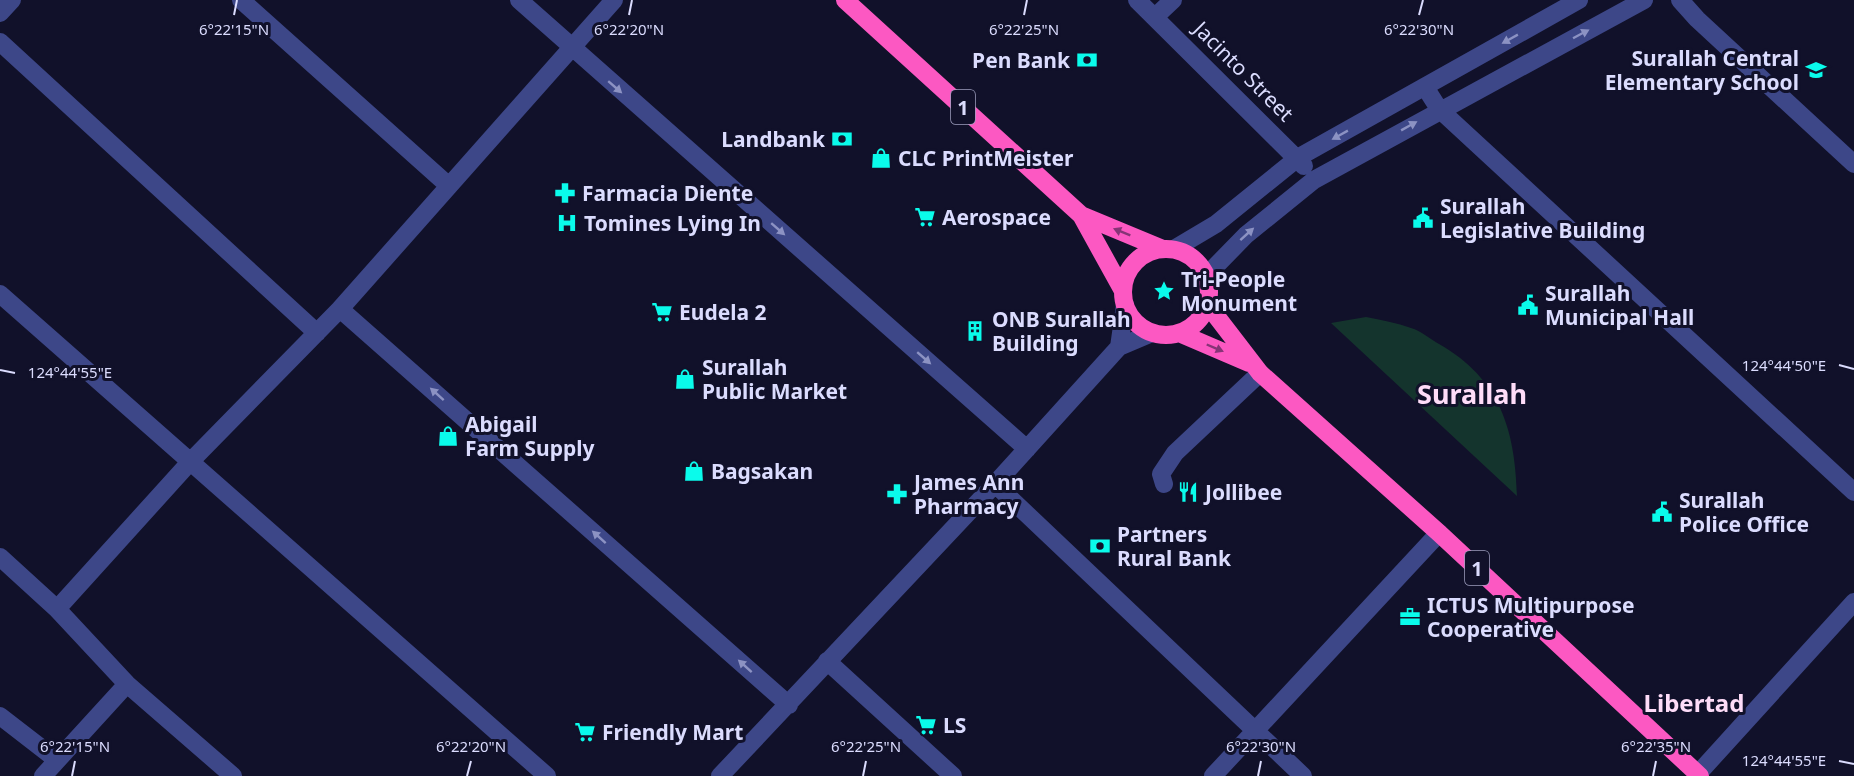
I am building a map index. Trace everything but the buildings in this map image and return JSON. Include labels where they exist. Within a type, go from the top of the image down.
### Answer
[{"type":"highway","name":"1","points":[[845,0],[1081,215],[1124,298],[1131,317],[1140,326],[1152,333],[1165,335],[1179,333],[1255,368]]},
{"type":"highway","name":"1","points":[[1081,215],[1168,249],[1188,254],[1199,263],[1206,276]]},
{"type":"highway","points":[[1124,298],[1131,267],[1146,254],[1168,249]]},
{"type":"highway","points":[[1179,333],[1191,327],[1201,317],[1208,304],[1209,290],[1206,276]]},
{"type":"highway","name":"1","points":[[1208,304],[1255,368],[1439,533],[1698,775]]},
{"type":"street","points":[[0,13],[12,0]]},
{"type":"street","points":[[241,0],[449,186]]},
{"type":"street","points":[[519,0],[1027,449]]},
{"type":"street","points":[[57,609],[190,462],[340,309],[614,0]]},
{"type":"street","name":"Jacinto Street","points":[[1137,0],[1299,157],[1314,180]]},
{"type":"street","points":[[1156,16],[1173,0]]},
{"type":"street","points":[[1168,249],[1216,224],[1299,157],[1579,0]]},
{"type":"street","points":[[1206,276],[1246,235],[1314,180],[1439,109],[1644,0]]},
{"type":"street","points":[[1680,0],[1854,164]]},
{"type":"street","points":[[0,42],[317,333]]},
{"type":"street","points":[[1425,87],[1439,109],[1854,492]]},
{"type":"street","points":[[0,294],[547,776]]},
{"type":"street","points":[[1119,347],[1124,298]]},
{"type":"street","points":[[340,309],[789,705]]},
{"type":"street","points":[[720,776],[995,484],[1119,347],[1152,333]]},
{"type":"street","points":[[1164,484],[1161,474],[1175,453],[1255,368]]},
{"type":"street","points":[[995,484],[1303,776]]},
{"type":"street","points":[[1213,776],[1439,533]]},
{"type":"street","points":[[0,557],[57,609],[127,684],[233,776]]},
{"type":"street","points":[[1698,775],[1854,602]]},
{"type":"street","points":[[827,661],[953,776]]},
{"type":"street","points":[[43,776],[127,684]]},
{"type":"street","points":[[0,716],[57,760]]},
{"type":"green space","points":[[1366,317],[1418,331],[1460,358],[1477,373],[1490,390],[1508,428],[1513,449],[1517,496],[1331,323]]},
{"type":"place","name":"Pen Bank","points":[[1087,60]]},
{"type":"place","name":"Surallah Central Elementary School","points":[[1816,70]]},
{"type":"place","name":"Landbank","points":[[842,139]]},
{"type":"place","name":"CLC PrintMeister","points":[[881,158]]},
{"type":"place","name":"Farmacia Diente","points":[[565,193]]},
{"type":"place","name":"Aerospace","points":[[925,217]]},
{"type":"place","name":"Surallah Legislative Building","points":[[1423,218]]},
{"type":"place","name":"Tomines Lying In","points":[[567,223]]},
{"type":"place","name":"Tri-People Monument","points":[[1164,291]]},
{"type":"place","name":"Surallah Municipal Hall","points":[[1528,305]]},
{"type":"place","name":"Eudela 2","points":[[662,312]]},
{"type":"place","name":"ONB Surallah Building","points":[[975,331]]},
{"type":"place","name":"Surallah Public Market","points":[[685,379]]},
{"type":"place","name":"Abigail Farm Supply","points":[[448,436]]},
{"type":"place","name":"Bagsakan","points":[[694,471]]},
{"type":"place","name":"Jollibee","points":[[1188,492]]},
{"type":"place","name":"James Ann Pharmacy","points":[[897,494]]},
{"type":"place","name":"Surallah Police Office","points":[[1662,512]]},
{"type":"place","name":"Partners Rural Bank","points":[[1100,546]]},
{"type":"place","name":"ICTUS Multipurpose Cooperative","points":[[1410,617]]},
{"type":"place","name":"LS","points":[[926,725]]},
{"type":"place","name":"Friendly Mart","points":[[585,732]]},
{"type":"district","name":"Surallah","points":[[1472,393]]},
{"type":"district","name":"Libertad","points":[[1694,702]]}]
